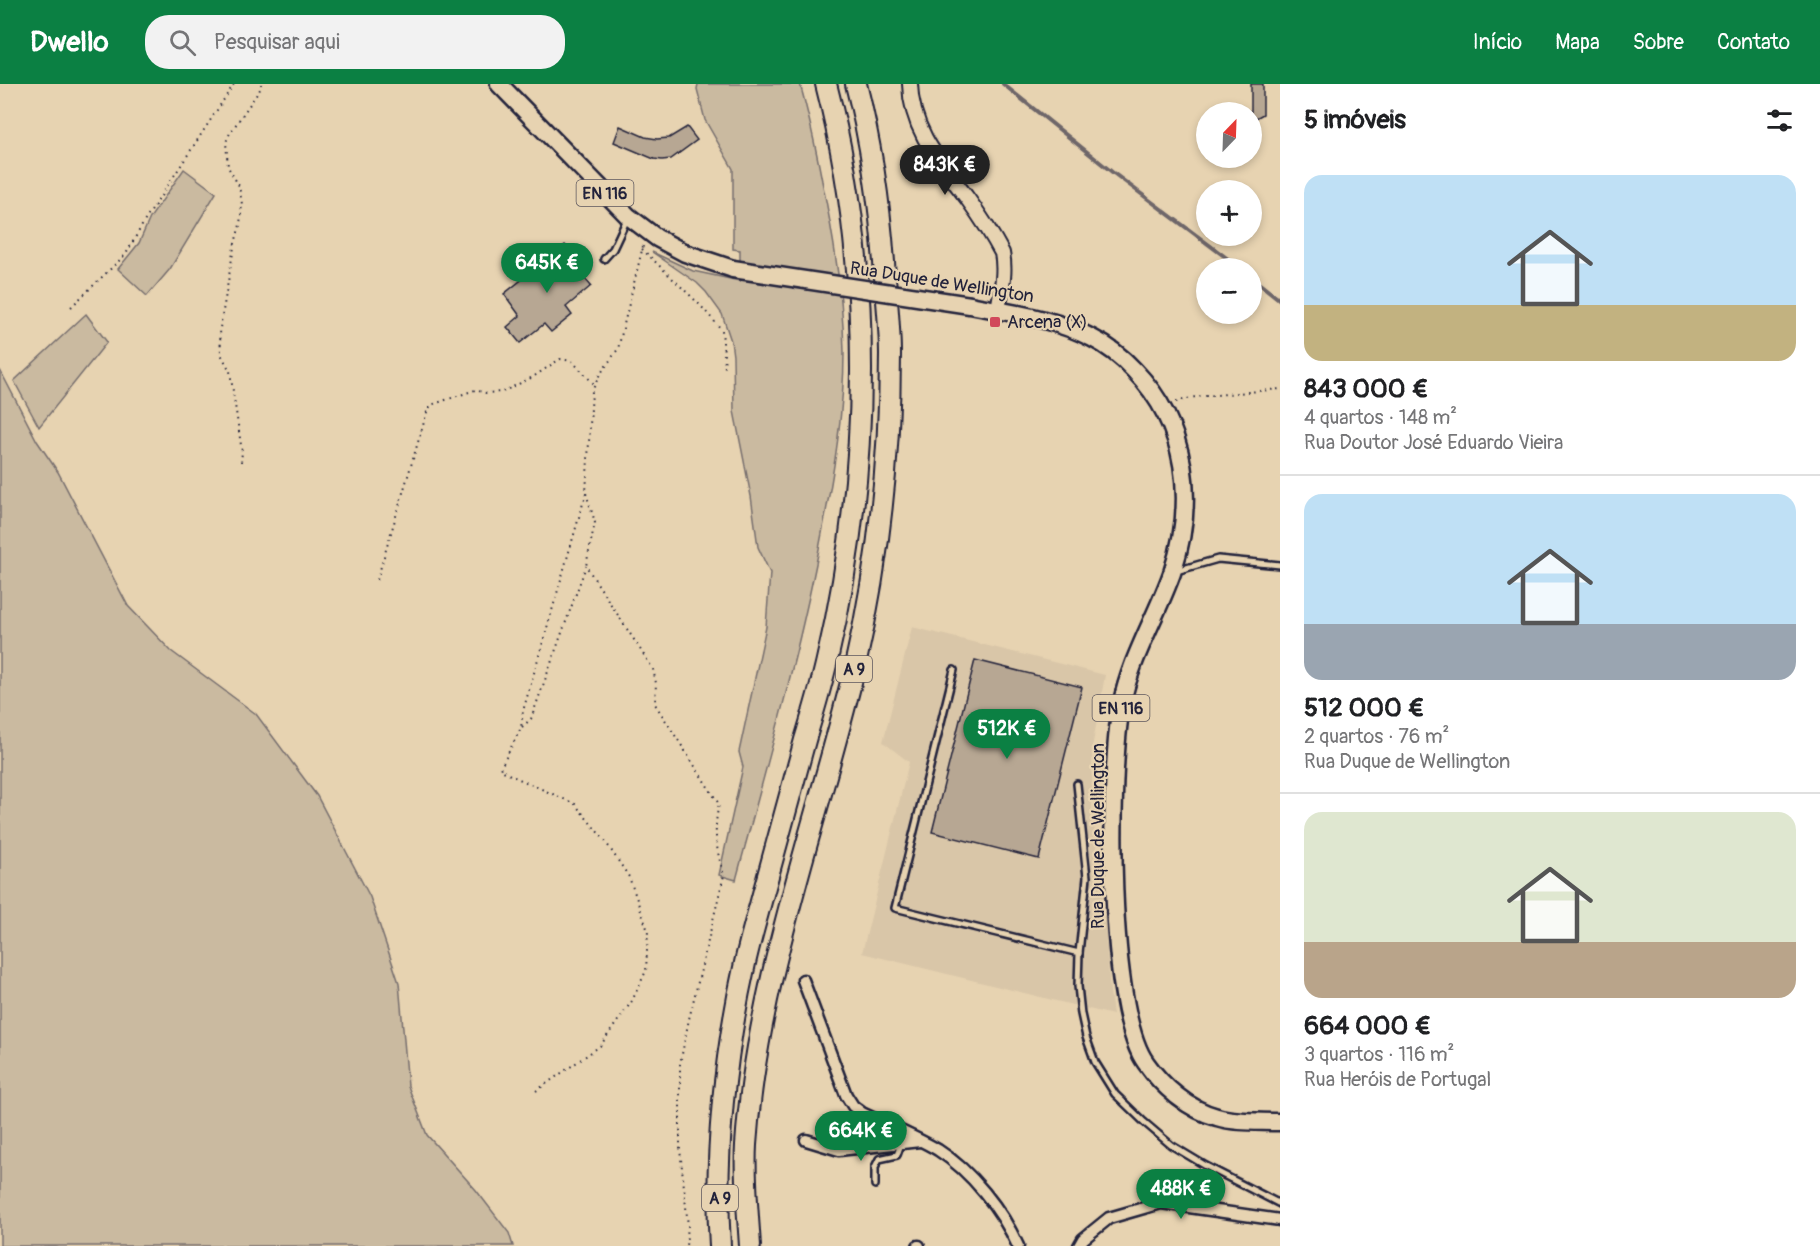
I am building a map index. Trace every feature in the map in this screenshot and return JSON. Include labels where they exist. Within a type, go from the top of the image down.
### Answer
[{"type":"highway","name":"A 9","points":[[720,1246],[721,1138],[728,1060],[744,963],[827,660],[846,562],[858,460],[861,351],[854,237],[846,181],[826,84]]},
{"type":"highway","name":"A 9","points":[[750,1246],[746,1148],[756,1061],[772,971],[855,666],[875,568],[887,467],[890,351],[882,236],[874,174],[856,84]]},
{"type":"main road","name":"Rua Duque de Wellington","points":[[499,84],[628,216],[648,232],[685,253],[733,269],[970,305],[1065,325],[1094,338],[1122,357],[1144,380],[1173,427],[1185,477],[1185,499],[1181,534],[1172,572],[1133,664],[1121,706],[1118,733],[1114,821],[1116,909],[1128,1017],[1135,1042],[1146,1063],[1166,1086],[1187,1103],[1216,1117],[1239,1121],[1280,1122]]},
{"type":"street","points":[[910,84],[915,117],[924,140],[968,199],[1002,254],[1004,278],[998,310]]},
{"type":"street","points":[[803,980],[846,1095],[853,1106],[862,1113],[943,1154],[962,1168],[996,1208],[1018,1246]]},
{"type":"street","points":[[806,1140],[839,1150],[920,1141]]},
{"type":"street","points":[[1079,1246],[1083,1239],[1108,1218],[1161,1203],[1280,1220]]},
{"type":"lane","points":[[604,258],[613,249],[628,216]]},
{"type":"lane","points":[[1172,572],[1218,559],[1280,565]]},
{"type":"lane","points":[[954,670],[895,908],[1079,953]]},
{"type":"lane","points":[[1077,784],[1087,877],[1078,986],[1086,1037],[1095,1062],[1115,1094],[1171,1145],[1206,1166],[1280,1204]]},
{"type":"lane","points":[[875,1185],[875,1167],[879,1160],[897,1155],[902,1144]]},
{"type":"path","points":[[71,307],[126,254],[144,222],[234,84]]},
{"type":"path","points":[[241,462],[242,452],[230,371],[221,354],[220,328],[242,204],[239,186],[228,167],[226,142],[261,88],[261,84]]},
{"type":"path","points":[[536,1091],[600,1046],[632,1001],[646,970],[648,931],[629,877],[605,841],[575,804],[500,769],[521,728],[523,711],[586,494],[592,391],[618,349],[648,232]]},
{"type":"path","points":[[642,249],[700,305],[722,330],[725,368]]},
{"type":"path","points":[[376,580],[431,405],[475,390],[502,393],[533,377],[560,359],[572,360],[595,385]]},
{"type":"path","points":[[1162,406],[1195,397],[1280,389]]},
{"type":"path","points":[[521,728],[531,719],[585,566],[595,522],[586,494]]},
{"type":"path","points":[[585,566],[653,669],[656,683],[655,704],[719,804],[715,830],[717,853],[724,875],[680,1064],[680,1149],[688,1226],[686,1246]]},
{"type":"shaded area","points":[[698,84],[800,84],[815,145],[830,224],[840,287],[843,330],[844,374],[840,418],[823,528],[794,661],[736,880],[719,875],[743,767],[739,752],[766,627],[770,573],[758,547],[751,496],[734,411],[731,341],[722,314],[697,283],[652,252],[693,271],[740,281],[740,250],[733,249],[733,169],[705,120],[697,89]]},
{"type":"shaded area","points":[[184,169],[216,193],[170,269],[147,296],[118,269],[139,243],[150,218]]},
{"type":"shaded area","points":[[86,314],[107,342],[39,427],[14,381]]},
{"type":"shaded area","points":[[0,370],[37,441],[58,472],[128,606],[171,651],[256,714],[317,796],[370,897],[399,983],[408,1086],[427,1135],[476,1190],[509,1233],[513,1246],[0,1246]]},
{"type":"shaded area","points":[[912,627],[1105,675],[1092,748],[1092,810],[1103,890],[1113,1015],[862,953],[909,762],[883,742]]},
{"type":"building","points":[[1251,84],[1263,84],[1263,114],[1262,102],[1251,102]]},
{"type":"building","points":[[620,126],[645,137],[657,139],[669,138],[687,127],[697,140],[671,159],[654,159],[614,142]]},
{"type":"building","points":[[565,245],[582,266],[578,270],[591,286],[566,307],[572,315],[551,332],[544,324],[520,343],[507,327],[520,316],[504,294]]},
{"type":"building","points":[[975,660],[1082,687],[1039,859],[932,832]]},
{"type":"waterway","points":[[1003,84],[1112,172],[1227,258]]},
{"type":"waterway","points":[[1262,286],[1280,300]]},
{"type":"place","name":"Arcena (X)","points":[[995,322]]}]
